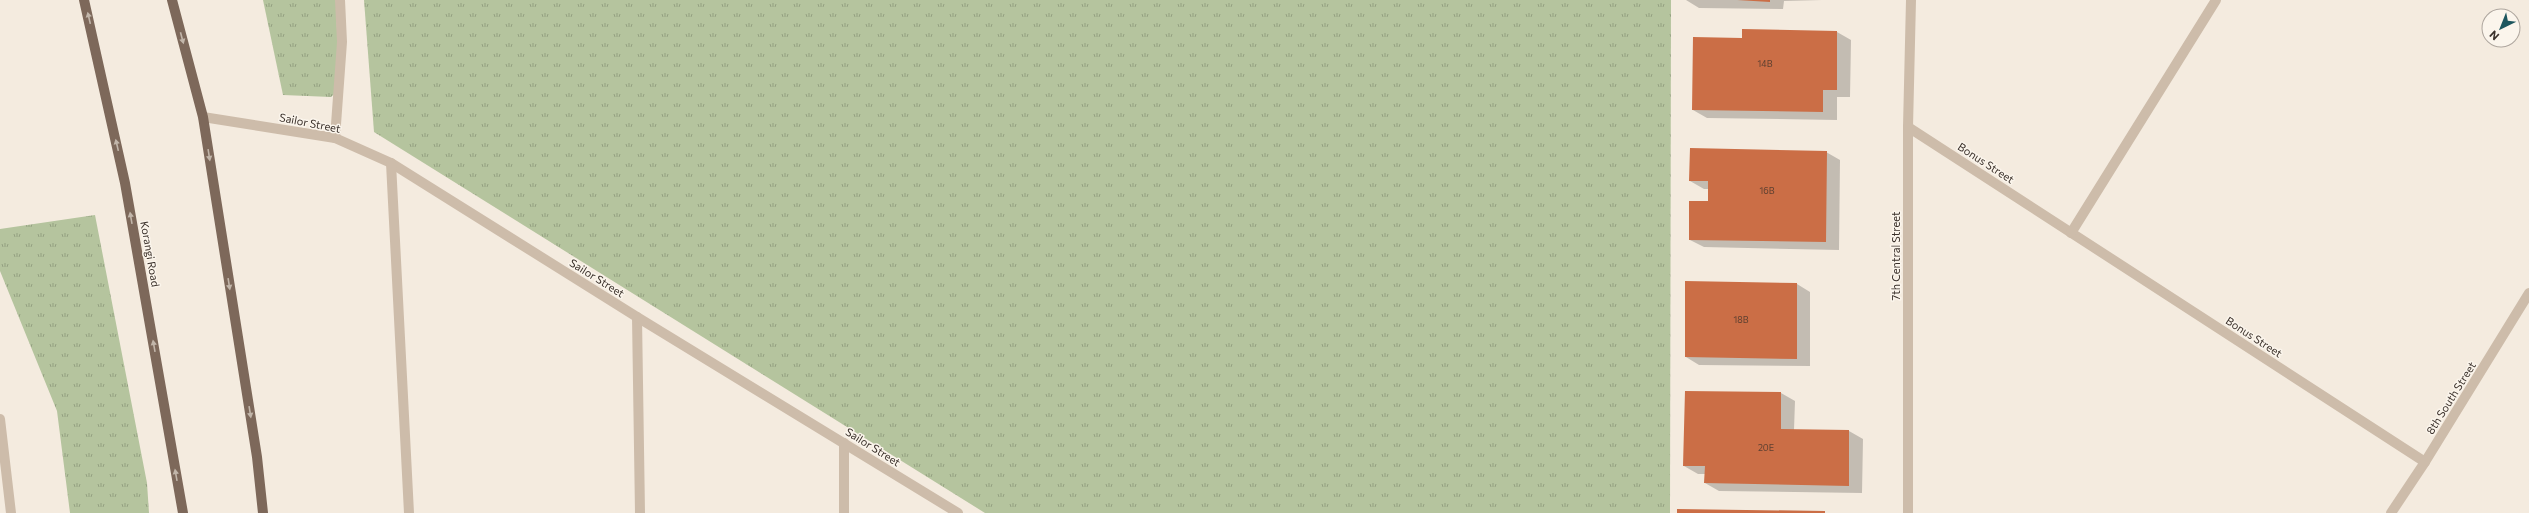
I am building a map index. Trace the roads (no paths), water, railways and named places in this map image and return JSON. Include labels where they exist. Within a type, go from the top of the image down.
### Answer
[{"type":"main road","name":"Korangi Road","points":[[84,0],[125,183],[183,513]]},
{"type":"main road","points":[[172,0],[203,117],[257,457],[263,513]]},
{"type":"street","points":[[334,138],[342,42],[340,0]]},
{"type":"street","name":"7th Central Street","points":[[1908,513],[1908,126],[1911,0]]},
{"type":"street","points":[[2071,232],[2216,0]]},
{"type":"street","name":"Sailor Street","points":[[203,117],[334,138],[391,163],[637,317],[958,513]]},
{"type":"street","name":"Bonus Street","points":[[1908,126],[2425,462]]},
{"type":"street","points":[[391,163],[409,513]]},
{"type":"street","name":"8th South Street","points":[[2391,513],[2425,462],[2529,293]]},
{"type":"street","points":[[637,317],[640,513]]},
{"type":"street","points":[[0,419],[11,513]]},
{"type":"street","points":[[844,443],[844,513]]}]
